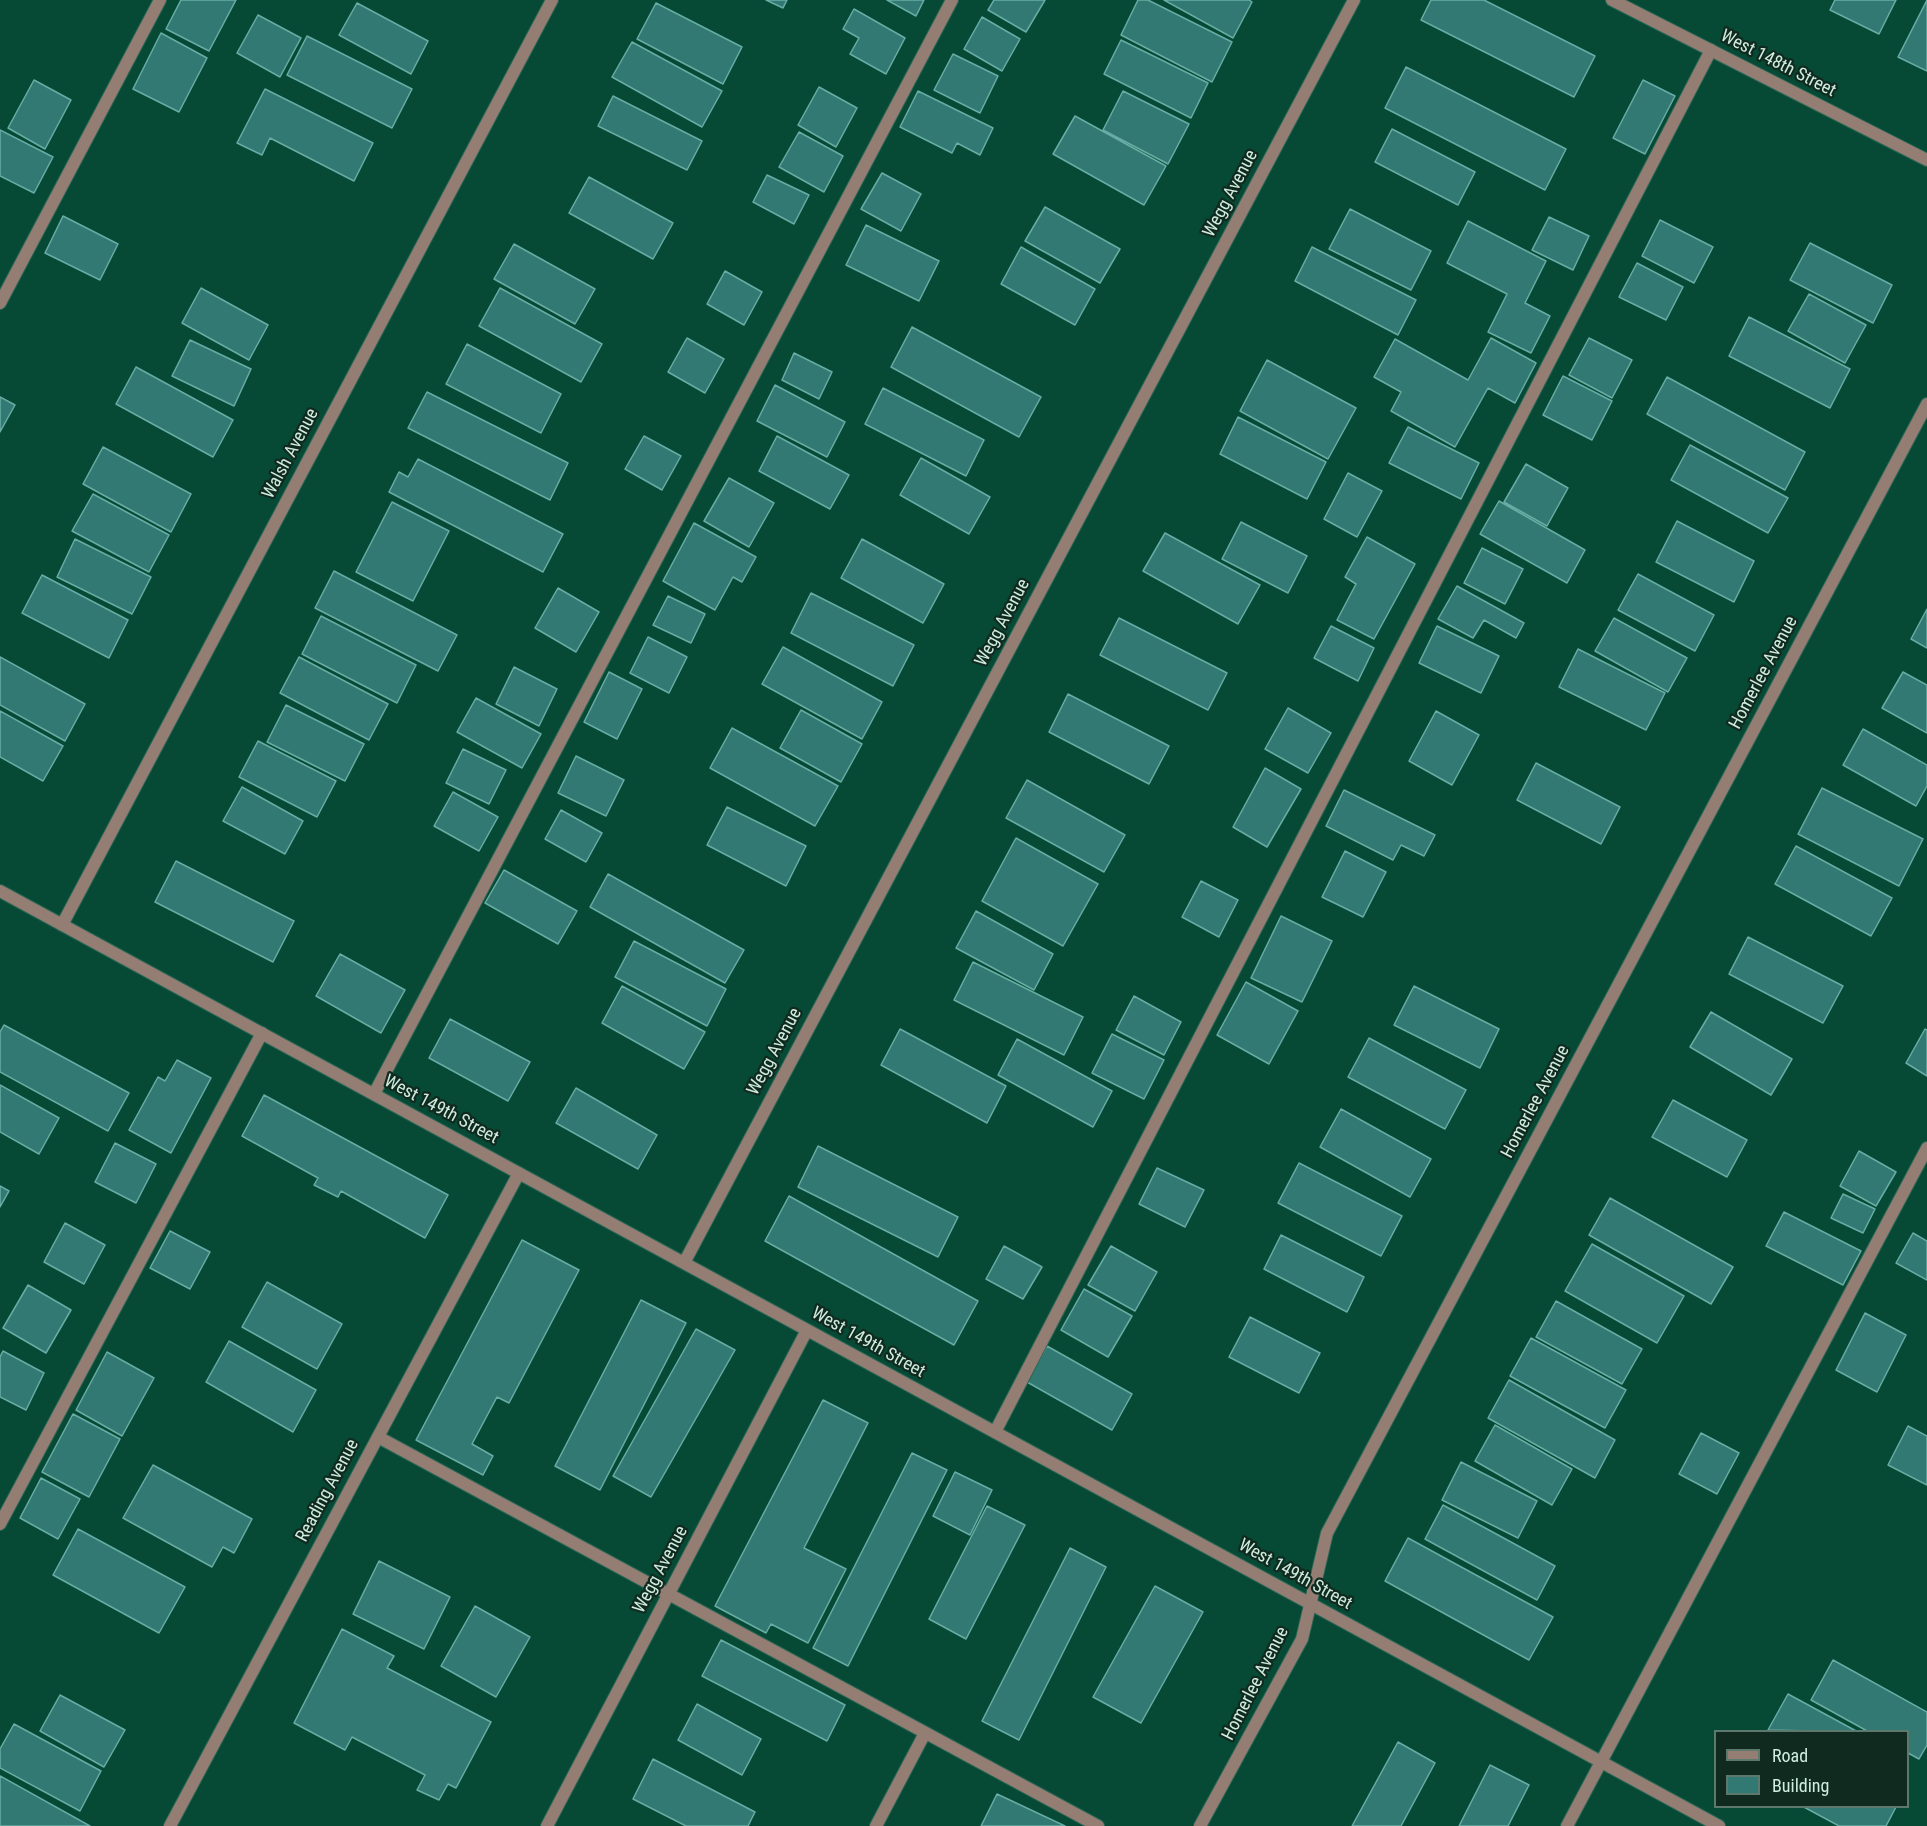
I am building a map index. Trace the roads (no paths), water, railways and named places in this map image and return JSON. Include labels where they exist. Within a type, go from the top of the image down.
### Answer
[{"type":"street","points":[[0,303],[160,0]]},
{"type":"street","name":"Walsh Avenue","points":[[62,925],[552,0]]},
{"type":"street","points":[[374,1094],[952,0]]},
{"type":"street","name":"Wegg Avenue","points":[[684,1263],[1354,0]]},
{"type":"street","name":"West 148th Street","points":[[1612,0],[1927,160]]},
{"type":"street","points":[[995,1432],[1711,50]]},
{"type":"street","name":"Homerlee Avenue","points":[[1200,1826],[1302,1639],[1328,1533],[1927,404]]},
{"type":"street","name":"West 149th Street","points":[[0,891],[1719,1826]]},
{"type":"street","points":[[0,1524],[262,1033]]},
{"type":"street","points":[[1567,1826],[1927,1148]]},
{"type":"street","name":"Reading Avenue","points":[[170,1826],[519,1173]]},
{"type":"street","name":"Wegg Avenue","points":[[547,1826],[807,1330]]},
{"type":"street","points":[[378,1437],[1098,1826]]},
{"type":"street","points":[[876,1826],[925,1733]]}]
